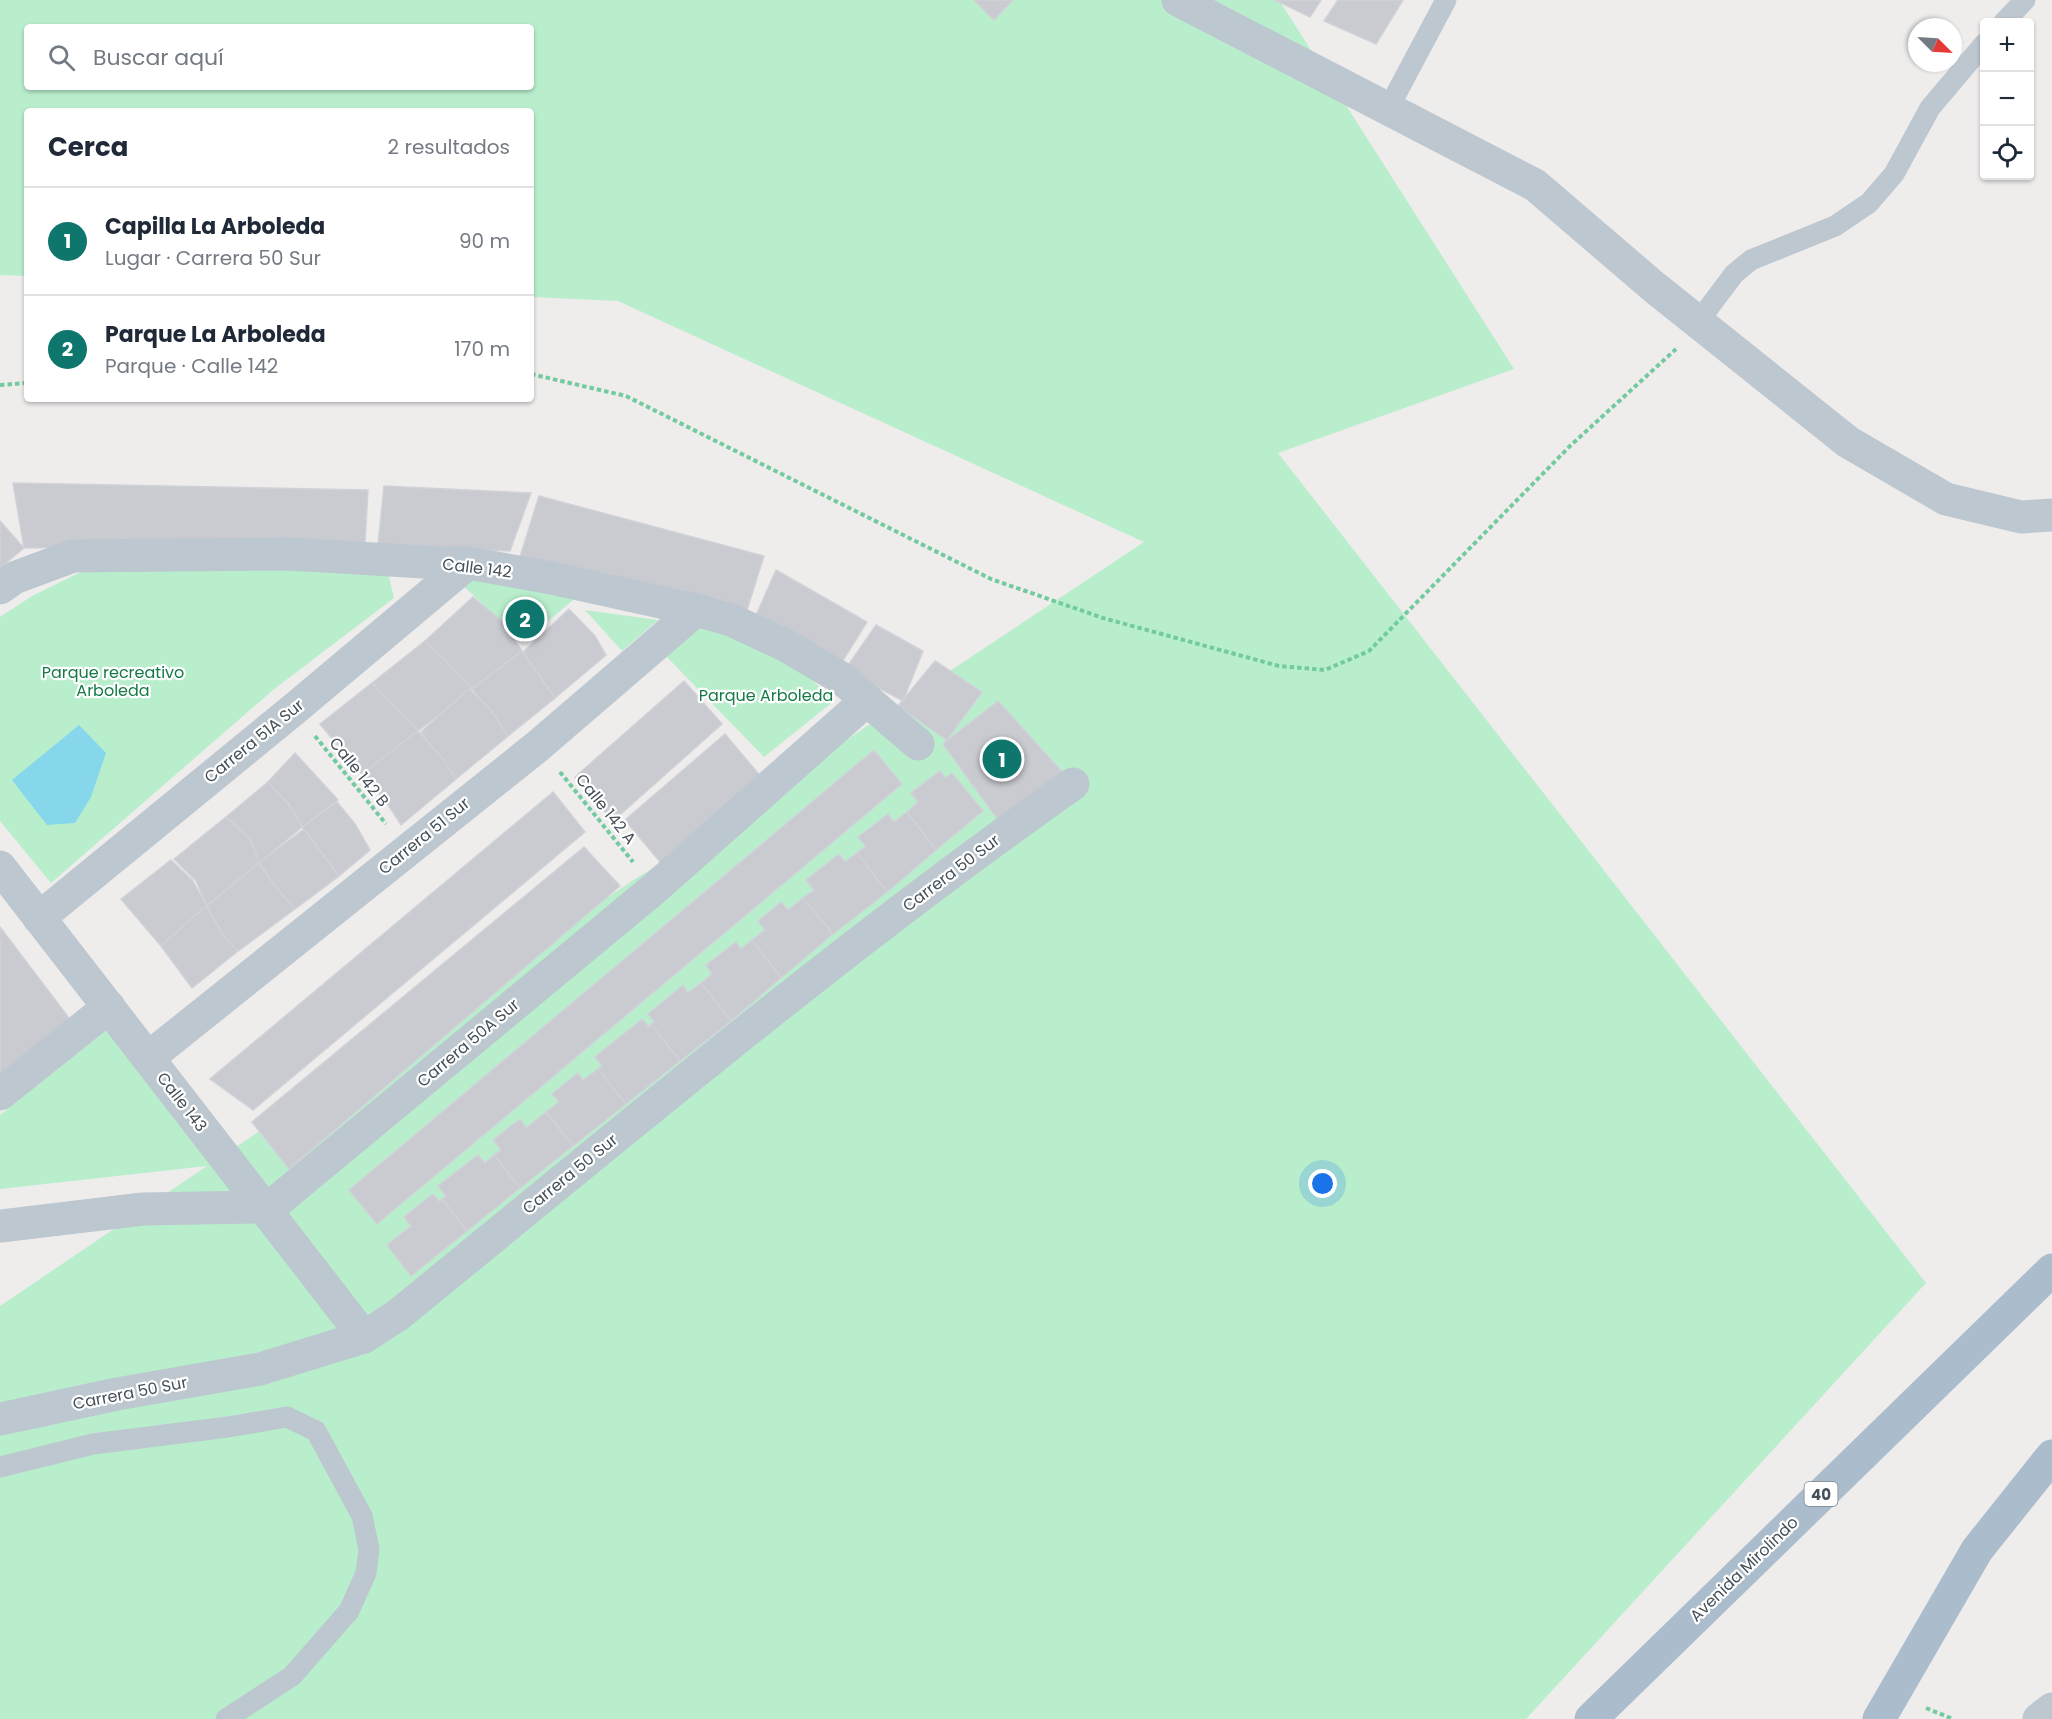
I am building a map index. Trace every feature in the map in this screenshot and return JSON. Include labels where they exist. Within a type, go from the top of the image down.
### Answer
[{"type":"main road","name":"Avenida Mirolindo","points":[[1591,1719],[2052,1270]]},
{"type":"main road","points":[[1879,1719],[1977,1550],[2052,1456]]},
{"type":"street","points":[[1178,0],[1535,185],[1654,287],[1848,442],[1946,499],[2021,518],[2052,515]]},
{"type":"street","name":"Calle 142","points":[[0,588],[14,578],[73,556],[289,554],[468,563],[551,578],[731,620],[785,645],[841,678],[918,744]]},
{"type":"street","name":"Carrera 51A Sur","points":[[39,918],[468,563]]},
{"type":"street","name":"Carrera 51 Sur","points":[[148,1058],[538,746],[696,610]]},
{"type":"street","name":"Carrera 50A Sur","points":[[0,1226],[143,1209],[262,1207],[275,1203],[655,888],[867,700]]},
{"type":"street","name":"Carrera 50 Sur","points":[[0,1419],[117,1394],[260,1369],[364,1337],[398,1315],[772,1010],[998,837],[1073,784]]},
{"type":"street","name":"Calle 143","points":[[2,873],[109,1007],[364,1337]]},
{"type":"street","points":[[0,1094],[109,1007]]},
{"type":"street","points":[[2039,1719],[2052,1709]]},
{"type":"lane","points":[[1388,110],[1446,0]]},
{"type":"lane","points":[[2008,18],[2025,0]]},
{"type":"lane","points":[[1698,322],[1734,274],[1751,260],[1835,226],[1869,203],[1894,174],[1930,108],[1980,49]]},
{"type":"lane","points":[[0,1467],[93,1444],[287,1417],[316,1431],[362,1516],[369,1549],[366,1573],[349,1611],[292,1676],[226,1719]]},
{"type":"path","points":[[534,375],[626,396],[991,579],[1103,618],[1279,666],[1325,670],[1369,651],[1562,454],[1676,348],[1698,322]]},
{"type":"path","points":[[0,385],[24,383]]},
{"type":"path","name":"Calle 142 B","points":[[293,710],[407,850]]},
{"type":"path","name":"Calle 142 A","points":[[538,746],[655,888]]},
{"type":"green space","points":[[0,0],[1279,0],[1514,369],[1278,453],[1926,1283],[1526,1719],[0,1719],[0,1306],[207,1166],[0,1189],[0,1115],[118,1021],[227,1153],[1144,542],[618,301],[534,297],[534,108],[24,108],[24,276],[0,275]]},
{"type":"green space","name":"Parque recreativo Arboleda","points":[[386,564],[394,598],[273,690],[51,883],[0,821],[0,617],[32,596],[95,565]]},
{"type":"green space","points":[[462,567],[578,596],[523,642],[457,580]]},
{"type":"green space","points":[[585,610],[658,620],[622,651]]},
{"type":"green space","name":"Parque Arboleda","points":[[702,627],[781,650],[834,701],[764,757],[662,652]]},
{"type":"water","points":[[79,725],[106,753],[91,797],[75,823],[47,825],[12,780]]},
{"type":"building","points":[[974,0],[1013,0],[994,20]]},
{"type":"building","points":[[1275,0],[1321,0],[1310,17]]},
{"type":"building","points":[[1338,0],[1403,0],[1376,44],[1324,21]]},
{"type":"building","points":[[13,483],[368,490],[365,543],[24,548]]},
{"type":"building","points":[[384,486],[531,493],[510,551],[378,545]]},
{"type":"building","points":[[539,496],[764,556],[747,610],[519,560]]},
{"type":"building","points":[[0,521],[24,548],[0,568]]},
{"type":"building","points":[[776,570],[867,622],[839,667],[754,620]]},
{"type":"building","points":[[473,597],[502,621],[522,651],[472,689],[425,641]]},
{"type":"building","points":[[569,609],[595,636],[606,655],[555,698],[523,652]]},
{"type":"building","points":[[876,625],[923,651],[903,701],[845,670]]},
{"type":"building","points":[[425,641],[472,689],[418,731],[372,683]]},
{"type":"building","points":[[522,651],[555,698],[508,736],[472,689]]},
{"type":"building","points":[[935,661],[982,692],[947,740],[898,706]]},
{"type":"building","points":[[684,681],[722,724],[613,821],[575,777]]},
{"type":"building","points":[[372,683],[418,731],[362,774],[320,724]]},
{"type":"building","points":[[469,689],[491,710],[508,736],[456,779],[421,732]]},
{"type":"building","points":[[998,701],[1065,775],[998,820],[943,744]]},
{"type":"building","points":[[418,731],[443,759],[456,779],[401,825],[387,803],[362,774]]},
{"type":"building","points":[[725,734],[762,778],[661,863],[625,820]]},
{"type":"building","points":[[874,750],[902,784],[377,1224],[349,1190]]},
{"type":"building","points":[[295,753],[338,800],[302,827],[289,804],[267,783]]},
{"type":"building","points":[[940,771],[946,778],[952,773],[983,811],[936,850],[907,812],[918,802],[911,793]]},
{"type":"building","points":[[268,782],[292,809],[302,827],[259,863],[251,840],[226,817]]},
{"type":"building","points":[[553,792],[585,832],[253,1110],[210,1079]]},
{"type":"building","points":[[337,802],[355,824],[370,850],[339,876],[302,827]]},
{"type":"building","points":[[907,812],[936,850],[887,892],[857,853],[866,846],[858,837],[888,814],[894,822]]},
{"type":"building","points":[[226,817],[251,840],[259,863],[207,906],[196,881],[174,859]]},
{"type":"building","points":[[304,829],[339,876],[295,909],[259,863]]},
{"type":"building","points":[[584,847],[620,886],[289,1169],[252,1122]]},
{"type":"building","points":[[857,853],[887,892],[833,934],[803,898],[814,890],[806,880],[839,854],[845,862]]},
{"type":"building","points":[[171,860],[192,880],[207,906],[161,946],[121,899]]},
{"type":"building","points":[[259,863],[295,909],[238,951],[225,938],[207,906]]},
{"type":"building","points":[[803,898],[833,934],[781,978],[752,940],[765,930],[758,921],[781,902],[788,910]]},
{"type":"building","points":[[206,906],[225,938],[238,951],[192,988],[161,946]]},
{"type":"building","points":[[0,927],[75,1026],[0,1083]]},
{"type":"building","points":[[752,940],[781,978],[731,1021],[701,983],[712,974],[706,965],[736,942],[741,949]]},
{"type":"building","points":[[701,983],[731,1021],[680,1061],[651,1024],[654,1022],[648,1014],[683,985],[688,993]]},
{"type":"building","points":[[642,1019],[649,1027],[651,1024],[680,1061],[626,1104],[598,1069],[602,1066],[595,1057]]},
{"type":"building","points":[[598,1069],[626,1104],[573,1146],[546,1112],[559,1102],[552,1094],[578,1073],[583,1080]]},
{"type":"building","points":[[546,1112],[573,1146],[520,1188],[494,1155],[501,1150],[493,1140],[520,1119],[526,1128]]},
{"type":"building","points":[[478,1155],[485,1163],[494,1155],[520,1188],[467,1231],[442,1199],[446,1196],[438,1186]]},
{"type":"building","points":[[433,1194],[439,1201],[442,1199],[467,1231],[411,1276],[387,1245],[411,1226],[404,1217]]},
{"type":"place","name":"Parque La Arboleda","points":[[525,619]]},
{"type":"place","name":"Capilla La Arboleda","points":[[1002,759]]}]
